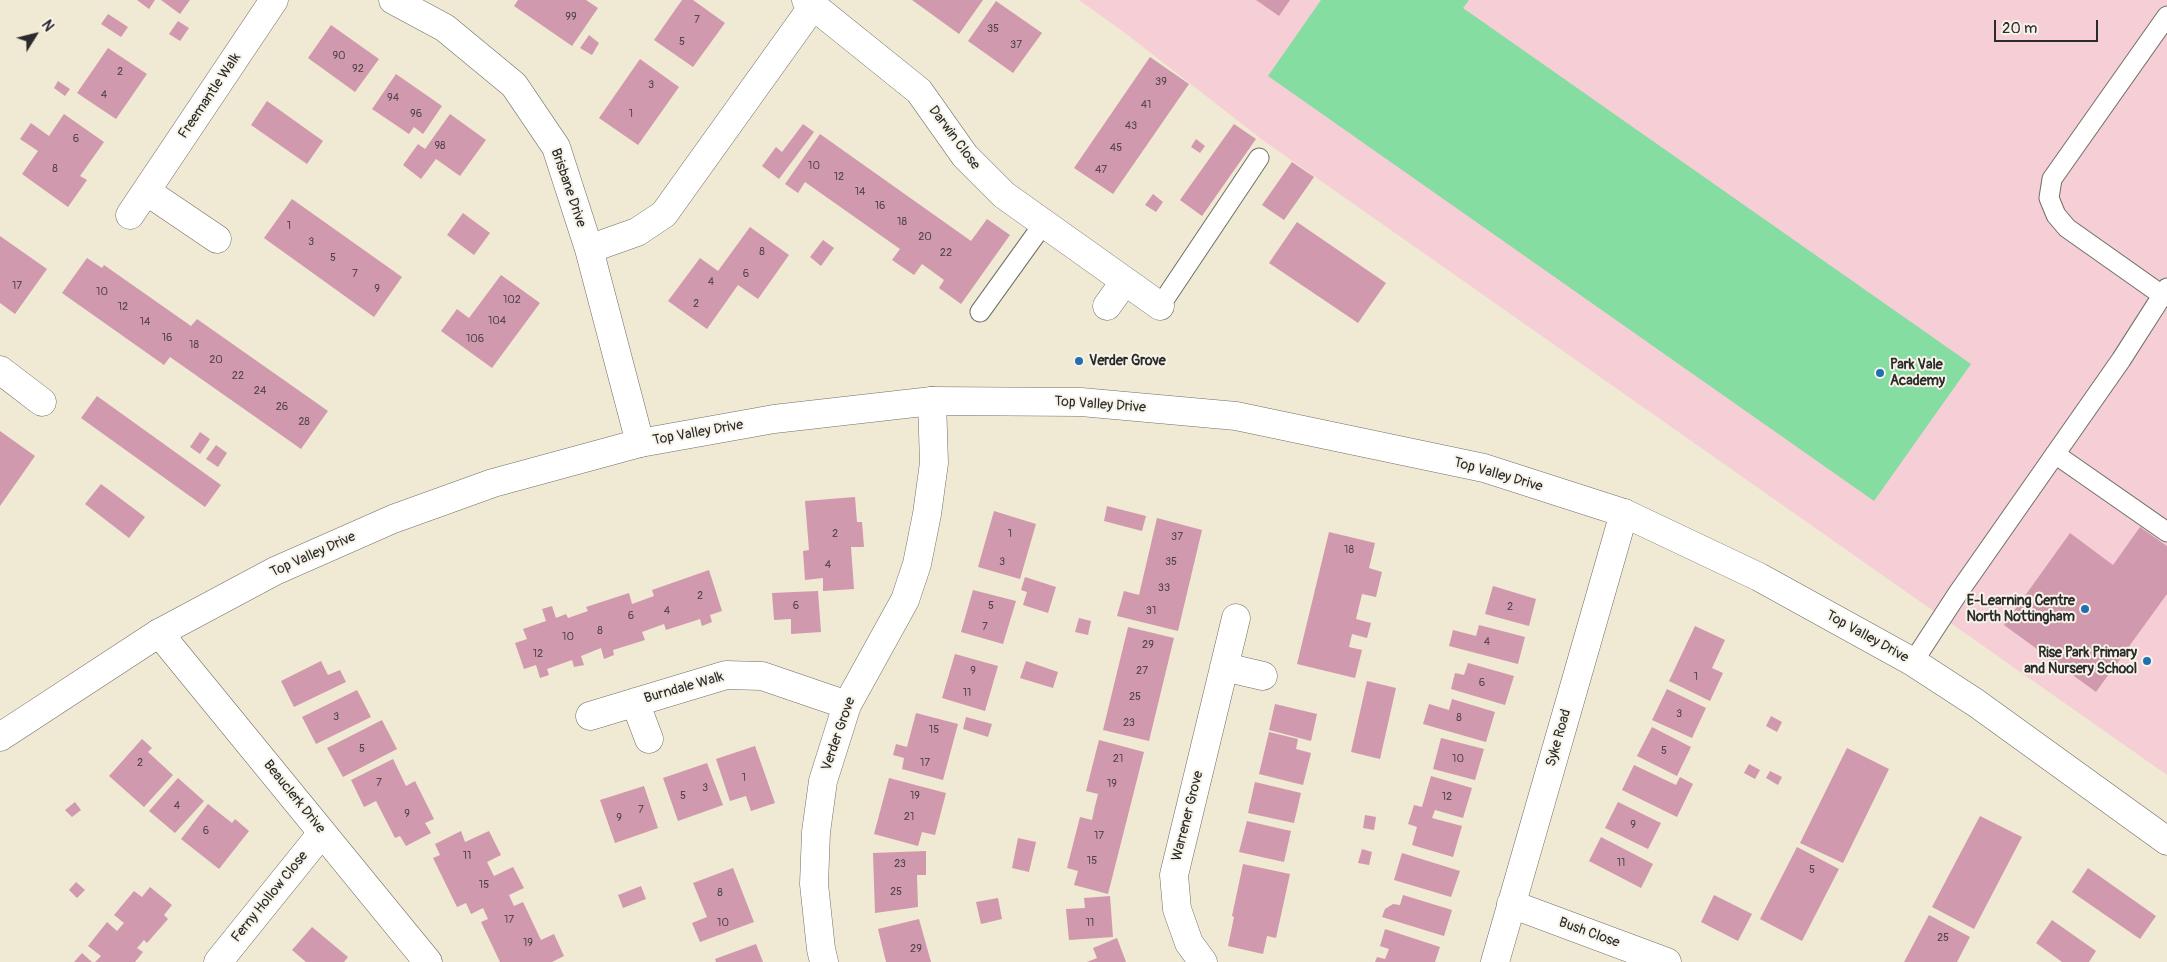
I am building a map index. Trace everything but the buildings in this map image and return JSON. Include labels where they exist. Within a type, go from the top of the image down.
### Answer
[{"type":"street","name":"Freemantle Walk","points":[[130,215],[274,0]]},
{"type":"street","name":"Brisbane Drive","points":[[393,0],[446,28],[514,85],[556,147],[589,249],[640,443]]},
{"type":"street","name":"Darwin Close","points":[[589,249],[637,232],[664,214],[809,3],[919,91],[965,156],[988,182],[1160,306]]},
{"type":"street","points":[[146,191],[217,239]]},
{"type":"street","points":[[1107,306],[1125,281]]},
{"type":"street","points":[[0,370],[42,402]]},
{"type":"street","name":"Top Valley Drive","points":[[0,737],[159,633],[275,571],[393,519],[493,483],[640,443],[774,419],[932,401],[1081,402],[1236,416],[1484,468],[1624,513],[1759,577],[1913,662],[1976,703],[2167,841]]},
{"type":"street","name":"Verder Grove","points":[[824,962],[814,884],[816,832],[823,781],[847,705],[905,600],[917,564],[927,514],[934,463],[932,401]]},
{"type":"street","name":"Syke Road","points":[[1494,962],[1624,513]]},
{"type":"street","name":"Warrener Grove","points":[[1203,962],[1189,943],[1177,909],[1174,875],[1236,618]]},
{"type":"street","name":"Beauclerk Drive","points":[[159,633],[428,962]]},
{"type":"street","points":[[1224,667],[1263,676]]},
{"type":"street","name":"Burndale Walk","points":[[590,716],[726,675],[762,676],[847,705]]},
{"type":"street","name":"Burndale Walk","points":[[636,702],[649,739]]},
{"type":"street","name":"Ferny Hollow Close","points":[[218,962],[322,833]]},
{"type":"street","name":"Bush Close","points":[[1511,904],[1667,962]]},
{"type":"lane","points":[[1913,662],[2121,360],[2164,292],[2067,228],[2056,215],[2049,198],[2052,179],[2167,16]]},
{"type":"lane","points":[[1160,306],[1259,158]]},
{"type":"lane","points":[[980,312],[1044,223]]},
{"type":"lane","points":[[2055,454],[2167,532]]},
{"type":"shaded area","name":"Park Vale Academy","points":[[1079,0],[2167,0],[2167,775],[1264,141],[1125,33]]},
{"type":"green space","points":[[1321,0],[1469,0],[1463,8],[1971,364],[1874,501],[1268,76]]},
{"type":"place","name":"Verder Grove","points":[[1079,361]]},
{"type":"place","name":"Park Vale Academy","points":[[1880,373]]},
{"type":"place","name":"E-Learning Centre North Nottingham","points":[[2085,609]]},
{"type":"place","name":"Rise Park Primary and Nursery School","points":[[2147,661]]}]
